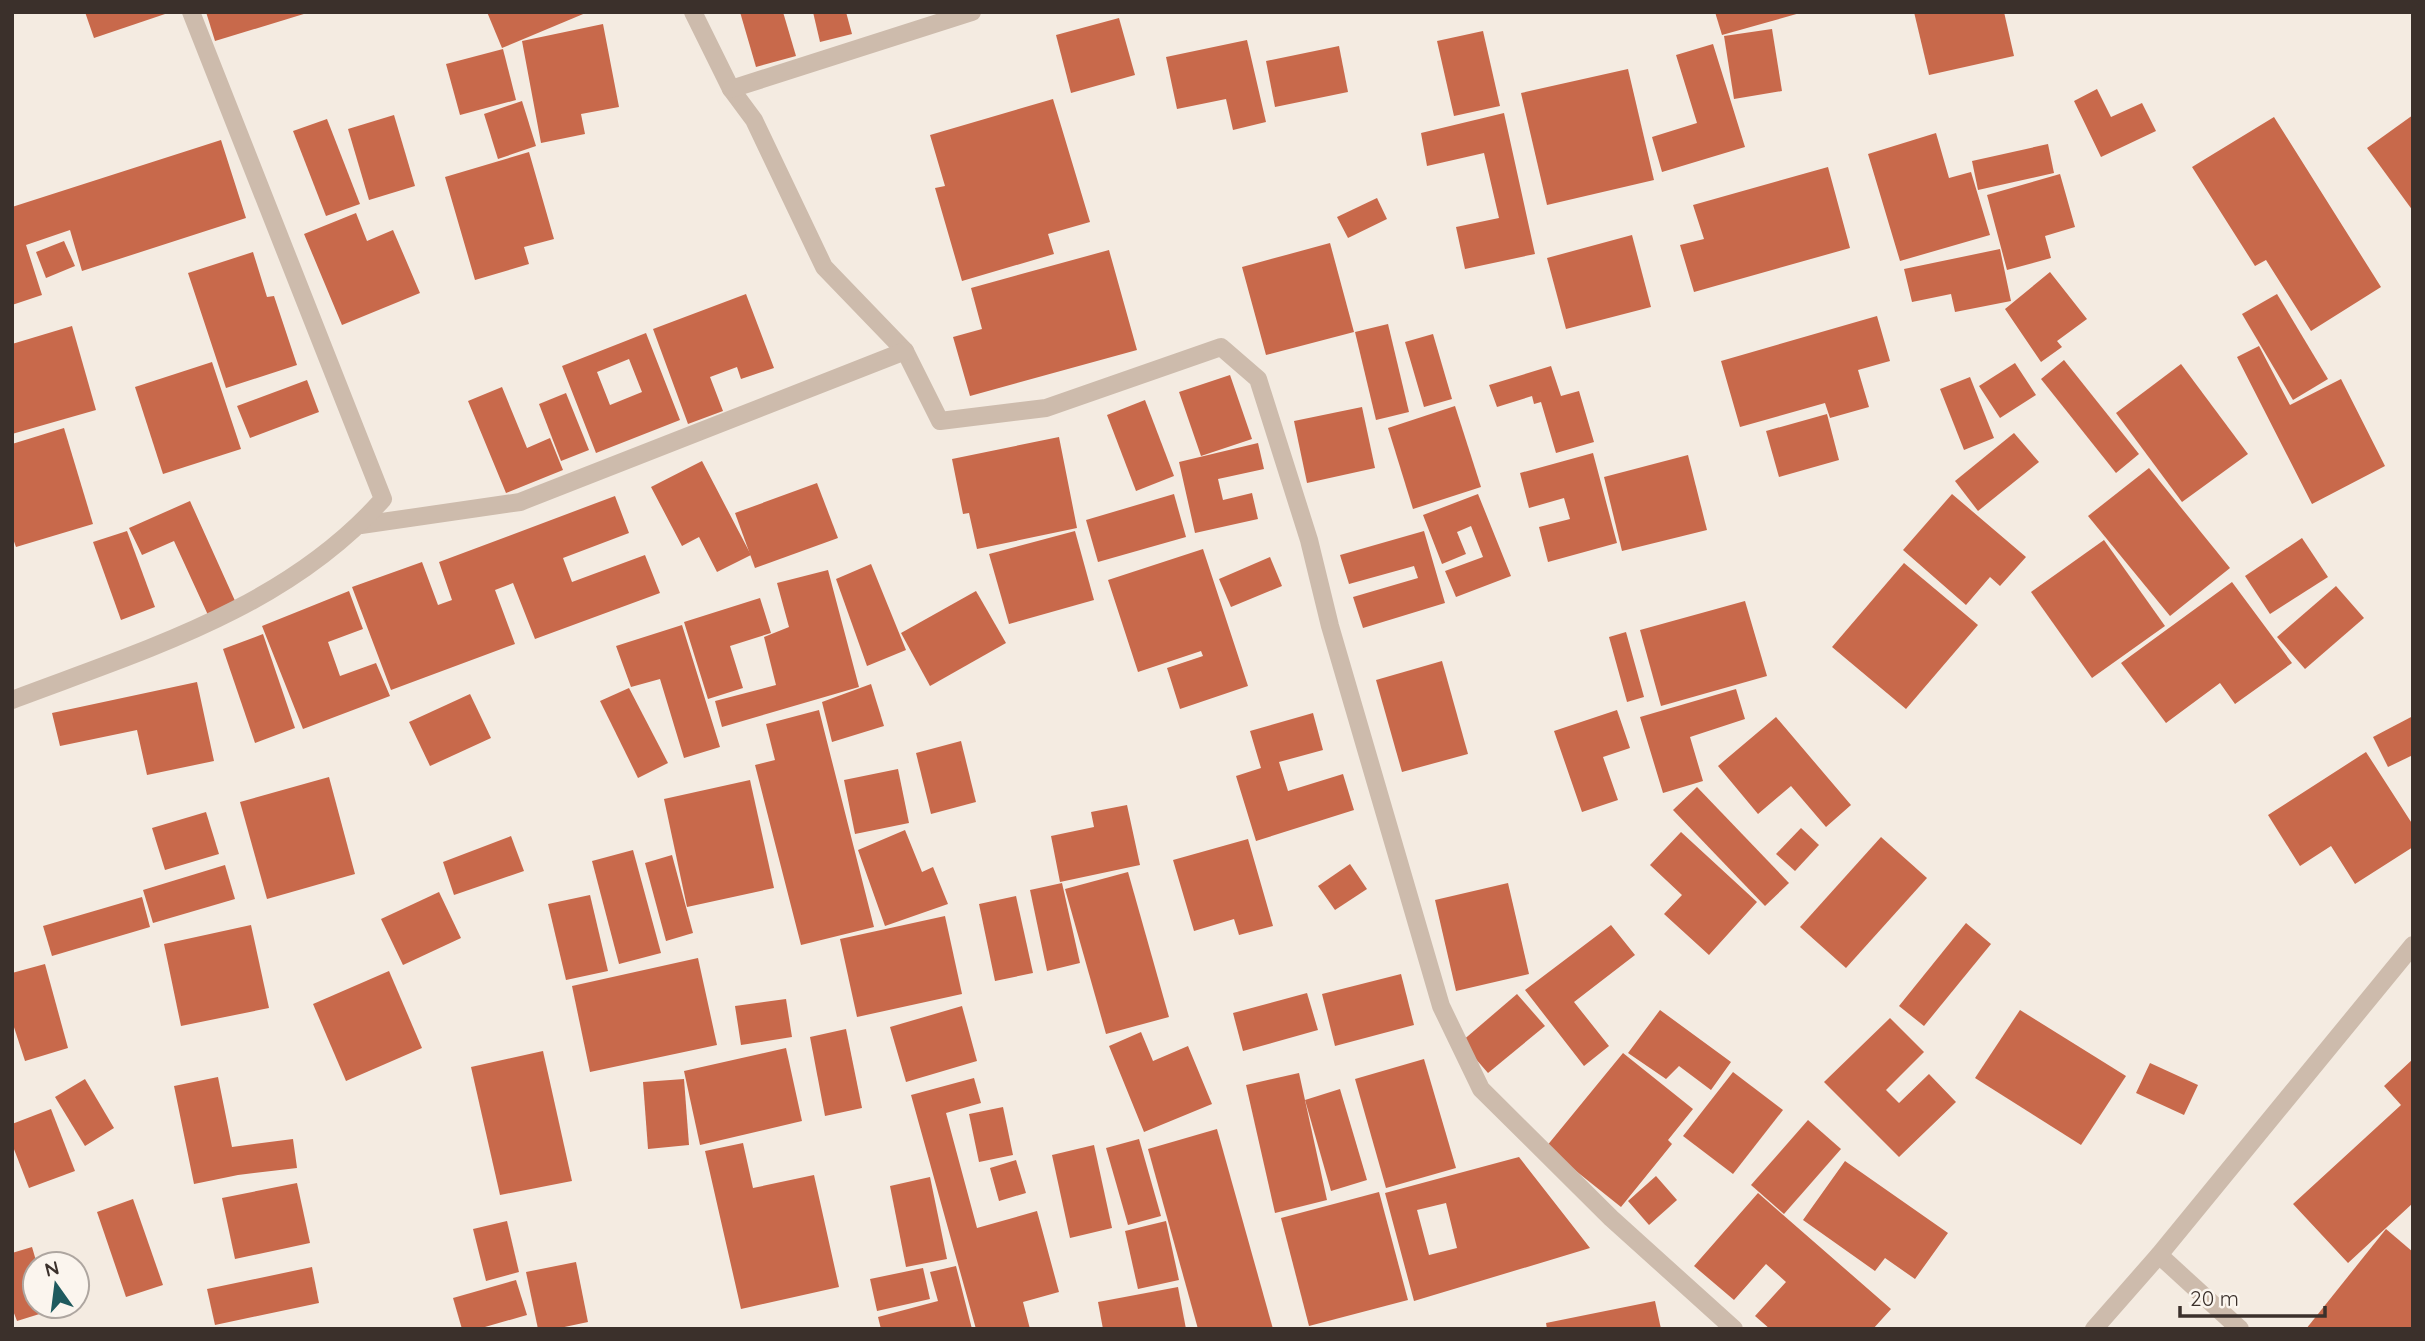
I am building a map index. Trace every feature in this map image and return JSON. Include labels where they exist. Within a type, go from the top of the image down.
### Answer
[{"type":"street","points":[[12,700],[194,631],[279,587],[361,524],[383,499],[191,12]]},
{"type":"street","points":[[693,12],[731,89],[754,120],[824,267],[905,351],[940,421],[1046,408],[1221,346],[1258,379],[1309,540],[1330,626],[1441,1006],[1481,1089],[1611,1218],[1734,1329]]},
{"type":"street","points":[[731,89],[972,12]]},
{"type":"street","points":[[361,524],[520,502],[905,351]]},
{"type":"street","points":[[2094,1329],[2159,1255],[2413,945]]},
{"type":"street","points":[[2159,1255],[2240,1329]]},
{"type":"building","points":[[85,12],[168,12],[168,13],[94,38]]},
{"type":"building","points":[[206,12],[307,12],[307,13],[215,41]]},
{"type":"building","points":[[487,12],[588,12],[502,48]]},
{"type":"building","points":[[740,12],[783,12],[796,56],[756,67]]},
{"type":"building","points":[[813,12],[846,12],[852,34],[820,42]]},
{"type":"building","points":[[1715,12],[1800,12],[1800,13],[1722,35]]},
{"type":"building","points":[[1914,12],[2004,12],[2014,56],[1929,75]]},
{"type":"building","points":[[1119,18],[1135,75],[1071,93],[1056,35]]},
{"type":"building","points":[[603,24],[619,107],[581,114],[585,134],[541,143],[522,41]]},
{"type":"building","points":[[1772,29],[1782,91],[1734,99],[1724,36]]},
{"type":"building","points":[[1483,31],[1500,106],[1454,116],[1437,41]]},
{"type":"building","points":[[1247,40],[1266,122],[1233,130],[1226,99],[1177,109],[1166,57]]},
{"type":"building","points":[[1713,44],[1745,147],[1662,172],[1652,137],[1697,123],[1676,55]]},
{"type":"building","points":[[1339,46],[1348,92],[1275,107],[1266,61]]},
{"type":"building","points":[[503,49],[516,100],[460,115],[446,64]]},
{"type":"building","points":[[1628,69],[1654,180],[1547,205],[1521,93]]},
{"type":"building","points":[[2097,89],[2111,117],[2142,103],[2156,131],[2101,157],[2074,101]]},
{"type":"building","points":[[1053,99],[1090,222],[1048,234],[1054,254],[962,281],[935,188],[945,186],[930,135]]},
{"type":"building","points":[[522,101],[536,146],[498,159],[484,114]]},
{"type":"building","points":[[1504,113],[1535,254],[1465,269],[1456,227],[1499,218],[1484,153],[1427,166],[1421,133]]},
{"type":"building","points":[[394,115],[415,186],[369,200],[348,129]]},
{"type":"building","points":[[2413,115],[2413,211],[2367,148]]},
{"type":"building","points":[[2274,117],[2381,287],[2311,331],[2266,260],[2255,266],[2192,167]]},
{"type":"building","points":[[327,119],[360,204],[326,216],[293,131]]},
{"type":"building","points":[[1936,133],[1949,178],[1971,172],[1990,235],[1900,261],[1868,154]]},
{"type":"building","points":[[221,140],[246,218],[82,271],[70,230],[26,245],[42,295],[12,305],[12,207]]},
{"type":"building","points":[[2048,144],[2054,173],[1978,190],[1972,161]]},
{"type":"building","points":[[529,152],[554,239],[524,247],[529,264],[475,280],[445,177]]},
{"type":"building","points":[[1828,167],[1850,248],[1694,292],[1680,245],[1704,239],[1693,205]]},
{"type":"building","points":[[2060,174],[2075,227],[2045,236],[2051,258],[2007,270],[1987,195]]},
{"type":"building","points":[[1377,198],[1387,219],[1348,238],[1337,217]]},
{"type":"building","points":[[356,213],[367,241],[393,230],[420,293],[342,325],[304,234]]},
{"type":"building","points":[[1632,235],[1651,307],[1566,329],[1547,258]]},
{"type":"building","points":[[64,241],[75,266],[46,278],[36,252]]},
{"type":"building","points":[[1330,243],[1354,332],[1266,355],[1242,267]]},
{"type":"building","points":[[2000,249],[2011,301],[1955,312],[1951,294],[1912,302],[1904,269]]},
{"type":"building","points":[[1109,250],[1137,350],[970,396],[953,337],[982,329],[971,288]]},
{"type":"building","points":[[253,252],[267,297],[274,296],[297,365],[226,388],[188,273]]},
{"type":"building","points":[[2050,272],[2087,319],[2057,341],[2062,347],[2041,362],[2005,309]]},
{"type":"building","points":[[746,294],[774,368],[741,379],[737,367],[710,377],[723,411],[688,424],[653,329]]},
{"type":"building","points":[[2277,294],[2328,379],[2293,400],[2242,314]]},
{"type":"building","points":[[1877,316],[1890,361],[1858,370],[1869,407],[1830,418],[1825,403],[1740,427],[1721,361]]},
{"type":"building","points":[[1388,324],[1409,412],[1376,420],[1355,332]]},
{"type":"building","points":[[72,326],[96,410],[12,434],[12,344]]},
{"type":"building","points":[[646,333],[680,420],[596,453],[562,366]],"holes":[[[629,359],[642,392],[610,405],[597,372]]]},
{"type":"building","points":[[1433,334],[1452,399],[1424,407],[1405,342]]},
{"type":"building","points":[[2259,346],[2290,405],[2341,379],[2385,466],[2312,504],[2237,357]]},
{"type":"building","points":[[2064,360],[2139,454],[2116,473],[2041,379]]},
{"type":"building","points":[[212,362],[241,449],[163,474],[135,387]]},
{"type":"building","points":[[2015,363],[2036,395],[2000,418],[1979,386]]},
{"type":"building","points":[[2181,364],[2248,454],[2182,502],[2116,413]]},
{"type":"building","points":[[1551,366],[1561,396],[1579,391],[1594,442],[1556,453],[1541,402],[1534,404],[1532,396],[1497,407],[1489,385]]},
{"type":"building","points":[[1230,375],[1252,439],[1201,456],[1179,392]]},
{"type":"building","points":[[1970,377],[1994,438],[1964,450],[1940,389]]},
{"type":"building","points":[[307,380],[319,412],[250,438],[237,406]]},
{"type":"building","points":[[502,387],[527,448],[550,438],[563,470],[506,493],[468,401]]},
{"type":"building","points":[[566,393],[589,450],[561,461],[539,404]]},
{"type":"building","points":[[1145,400],[1174,476],[1136,491],[1107,415]]},
{"type":"building","points":[[1455,406],[1481,487],[1413,509],[1388,428]]},
{"type":"building","points":[[1362,407],[1375,468],[1307,483],[1294,421]]},
{"type":"building","points":[[1827,414],[1839,460],[1779,477],[1766,431]]},
{"type":"building","points":[[64,428],[93,524],[16,547],[12,536],[12,444]]},
{"type":"building","points":[[2014,433],[2039,462],[1978,511],[1955,481]]},
{"type":"building","points":[[1059,437],[1077,528],[977,549],[969,513],[963,514],[952,459]]},
{"type":"building","points":[[1258,443],[1264,469],[1218,479],[1223,500],[1252,493],[1258,519],[1195,533],[1179,462]]},
{"type":"building","points":[[1593,453],[1617,543],[1548,562],[1539,527],[1570,519],[1564,498],[1529,508],[1520,473]]},
{"type":"building","points":[[1688,455],[1707,530],[1622,551],[1604,477]]},
{"type":"building","points":[[702,461],[751,555],[717,572],[699,537],[682,546],[651,487]]},
{"type":"building","points":[[2149,468],[2230,568],[2170,616],[2088,516]]},
{"type":"building","points":[[817,483],[838,538],[755,568],[735,513]]},
{"type":"building","points":[[1174,494],[1186,537],[1098,562],[1086,520]]},
{"type":"building","points":[[1478,494],[1511,576],[1456,597],[1445,571],[1483,557],[1471,526],[1457,532],[1466,554],[1442,564],[1423,515]]},
{"type":"building","points":[[1952,494],[2026,557],[2000,586],[1990,577],[1966,605],[1903,550]]},
{"type":"building","points":[[615,496],[629,533],[563,558],[572,582],[645,555],[660,593],[535,639],[513,583],[495,590],[515,644],[391,690],[352,587],[422,562],[438,605],[452,600],[439,562]]},
{"type":"building","points":[[190,501],[236,603],[208,615],[174,541],[142,555],[129,528]]},
{"type":"building","points":[[127,531],[155,607],[121,620],[93,542]]},
{"type":"building","points":[[1075,531],[1094,600],[1009,624],[989,554]]},
{"type":"building","points":[[1424,531],[1445,603],[1363,628],[1353,597],[1418,578],[1414,566],[1349,584],[1340,555]]},
{"type":"building","points":[[2302,538],[2328,577],[2270,614],[2245,576]]},
{"type":"building","points":[[2104,540],[2165,626],[2092,678],[2031,592]]},
{"type":"building","points":[[1203,549],[1248,686],[1180,709],[1167,668],[1203,656],[1201,651],[1138,672],[1108,580]]},
{"type":"building","points":[[1270,557],[1282,586],[1231,607],[1219,579]]},
{"type":"building","points":[[1904,563],[1978,625],[1906,709],[1832,647]]},
{"type":"building","points":[[871,564],[906,650],[867,666],[836,579]]},
{"type":"building","points":[[828,570],[859,687],[722,727],[715,701],[776,685],[764,637],[789,627],[777,583]]},
{"type":"building","points":[[2232,582],[2292,663],[2235,704],[2220,683],[2166,723],[2121,663]]},
{"type":"building","points":[[2336,586],[2364,618],[2305,669],[2277,637]]},
{"type":"building","points":[[349,591],[363,629],[328,642],[340,676],[376,663],[390,696],[303,729],[262,626]]},
{"type":"building","points":[[976,591],[1006,643],[930,686],[901,633]]},
{"type":"building","points":[[760,598],[771,633],[730,646],[743,688],[708,699],[684,622]]},
{"type":"building","points":[[1745,601],[1767,676],[1661,706],[1640,630]]},
{"type":"building","points":[[682,625],[720,747],[684,758],[660,679],[631,687],[616,646]]},
{"type":"building","points":[[1626,632],[1644,697],[1627,702],[1609,637]]},
{"type":"building","points":[[263,634],[295,728],[255,743],[223,649]]},
{"type":"building","points":[[1442,661],[1468,754],[1402,772],[1376,680]]},
{"type":"building","points":[[197,682],[214,761],[147,775],[137,730],[60,746],[52,713]]},
{"type":"building","points":[[871,684],[884,726],[832,742],[822,702]]},
{"type":"building","points":[[629,688],[668,763],[638,778],[600,701]]},
{"type":"building","points":[[1736,689],[1745,719],[1690,737],[1703,781],[1663,793],[1640,717]]},
{"type":"building","points":[[470,694],[491,738],[430,766],[409,722]]},
{"type":"building","points":[[819,710],[874,927],[801,945],[755,765],[775,760],[766,724]]},
{"type":"building","points":[[1617,710],[1630,748],[1603,757],[1618,800],[1582,812],[1554,731]]},
{"type":"building","points":[[1313,713],[1323,750],[1279,762],[1288,791],[1343,774],[1354,810],[1256,841],[1236,776],[1261,768],[1250,731]]},
{"type":"building","points":[[2413,716],[2413,755],[2388,767],[2373,737]]},
{"type":"building","points":[[1776,717],[1851,805],[1826,827],[1791,786],[1758,814],[1718,766]]},
{"type":"building","points":[[961,741],[976,802],[931,814],[916,753]]},
{"type":"building","points":[[2366,752],[2413,825],[2413,847],[2355,884],[2331,846],[2300,866],[2268,815]]},
{"type":"building","points":[[898,769],[909,823],[855,834],[844,780]]},
{"type":"building","points":[[329,777],[355,874],[267,899],[240,802]]},
{"type":"building","points":[[750,780],[774,888],[687,907],[664,799]]},
{"type":"building","points":[[1697,787],[1789,883],[1765,906],[1673,810]]},
{"type":"building","points":[[1127,805],[1140,865],[1060,882],[1051,836],[1094,827],[1091,812]]},
{"type":"building","points":[[206,812],[219,854],[165,870],[152,828]]},
{"type":"building","points":[[1801,828],[1819,845],[1795,871],[1776,854]]},
{"type":"building","points":[[905,830],[922,872],[933,867],[948,904],[885,926],[858,850]]},
{"type":"building","points":[[1681,832],[1757,902],[1709,955],[1664,914],[1682,895],[1650,865]]},
{"type":"building","points":[[511,836],[524,871],[454,895],[443,862]]},
{"type":"building","points":[[1881,837],[1927,878],[1846,968],[1800,927]]},
{"type":"building","points":[[1248,839],[1273,926],[1239,935],[1234,919],[1194,931],[1173,860]]},
{"type":"building","points":[[633,850],[661,953],[619,964],[592,861]]},
{"type":"building","points":[[672,855],[693,933],[666,941],[645,863]]},
{"type":"building","points":[[1350,864],[1367,889],[1335,910],[1318,886]]},
{"type":"building","points":[[225,865],[235,899],[153,923],[143,890]]},
{"type":"building","points":[[1128,872],[1169,1017],[1106,1034],[1065,889]]},
{"type":"building","points":[[1062,883],[1080,963],[1047,971],[1030,890]]},
{"type":"building","points":[[1508,883],[1529,974],[1456,991],[1435,900]]},
{"type":"building","points":[[439,892],[461,938],[403,965],[381,919]]},
{"type":"building","points":[[590,895],[608,971],[566,980],[548,904]]},
{"type":"building","points":[[1016,896],[1033,973],[995,981],[979,904]]},
{"type":"building","points":[[142,897],[150,927],[52,956],[43,926]]},
{"type":"building","points":[[945,916],[962,994],[857,1017],[840,939]]},
{"type":"building","points":[[1966,923],[1991,944],[1924,1026],[1899,1006]]},
{"type":"building","points":[[251,925],[269,1008],[181,1026],[164,944]]},
{"type":"building","points":[[1611,925],[1635,955],[1574,1002],[1609,1046],[1584,1066],[1525,990]]},
{"type":"building","points":[[698,958],[717,1045],[590,1072],[572,986]]},
{"type":"building","points":[[45,964],[68,1048],[25,1061],[12,1021],[12,973]]},
{"type":"building","points":[[389,971],[422,1048],[346,1081],[313,1004]]},
{"type":"building","points":[[1401,974],[1414,1025],[1335,1046],[1322,994]]},
{"type":"building","points":[[1307,993],[1318,1030],[1243,1051],[1233,1013]]},
{"type":"building","points":[[1517,994],[1545,1026],[1488,1073],[1461,1042]]},
{"type":"building","points":[[786,999],[792,1037],[741,1045],[735,1006]]},
{"type":"building","points":[[962,1006],[977,1061],[906,1082],[890,1027]]},
{"type":"building","points":[[1660,1010],[1731,1062],[1711,1090],[1679,1066],[1666,1079],[1628,1053]]},
{"type":"building","points":[[2020,1010],[2126,1076],[2081,1145],[1975,1078]]},
{"type":"building","points":[[1890,1018],[1924,1052],[1886,1090],[1899,1103],[1929,1074],[1956,1102],[1899,1157],[1824,1082]]},
{"type":"building","points":[[846,1029],[862,1108],[825,1116],[810,1037]]},
{"type":"building","points":[[1141,1032],[1153,1061],[1188,1046],[1212,1104],[1144,1132],[1109,1046]]},
{"type":"building","points":[[786,1048],[802,1121],[700,1145],[684,1071]]},
{"type":"building","points":[[543,1051],[572,1181],[500,1195],[471,1067]]},
{"type":"building","points":[[1623,1053],[1693,1109],[1668,1140],[1672,1144],[1621,1207],[1546,1147]]},
{"type":"building","points":[[1424,1059],[1456,1168],[1386,1188],[1355,1079]]},
{"type":"building","points":[[2413,1059],[2413,1203],[2348,1263],[2293,1204],[2401,1105],[2384,1086]]},
{"type":"building","points":[[2150,1063],[2198,1085],[2184,1115],[2136,1093]]},
{"type":"building","points":[[1733,1072],[1783,1110],[1733,1174],[1683,1136]]},
{"type":"building","points":[[1299,1073],[1327,1200],[1275,1213],[1246,1085]]},
{"type":"building","points":[[218,1077],[232,1147],[293,1139],[297,1168],[238,1175],[194,1184],[174,1086]]},
{"type":"building","points":[[974,1078],[981,1103],[946,1113],[977,1228],[1037,1211],[1059,1292],[1023,1302],[1030,1329],[976,1329],[911,1095]]},
{"type":"building","points":[[85,1079],[114,1128],[85,1146],[55,1097]]},
{"type":"building","points":[[684,1079],[689,1145],[648,1149],[643,1082]]},
{"type":"building","points":[[1340,1089],[1367,1180],[1331,1191],[1305,1100]]},
{"type":"building","points":[[1003,1107],[1013,1155],[979,1162],[969,1114]]},
{"type":"building","points":[[51,1109],[75,1171],[29,1188],[12,1144],[12,1124]]},
{"type":"building","points":[[1808,1120],[1841,1149],[1784,1214],[1751,1185]]},
{"type":"building","points":[[1217,1129],[1273,1329],[1198,1329],[1148,1149]]},
{"type":"building","points":[[1139,1139],[1161,1216],[1128,1225],[1106,1148]]},
{"type":"building","points":[[743,1143],[753,1188],[814,1175],[839,1287],[741,1309],[705,1151]]},
{"type":"building","points":[[1094,1145],[1112,1228],[1070,1238],[1052,1155]]},
{"type":"building","points":[[1519,1157],[1590,1248],[1414,1301],[1385,1193]],"holes":[[[1446,1203],[1457,1248],[1429,1255],[1417,1210]]]},
{"type":"building","points":[[1016,1160],[1026,1193],[999,1201],[990,1168]]},
{"type":"building","points":[[1845,1161],[1948,1233],[1915,1279],[1885,1258],[1875,1271],[1803,1220]]},
{"type":"building","points":[[1656,1176],[1677,1200],[1649,1225],[1628,1201]]},
{"type":"building","points":[[930,1177],[947,1259],[906,1267],[890,1186]]},
{"type":"building","points":[[297,1183],[310,1243],[235,1259],[222,1198]]},
{"type":"building","points":[[1379,1192],[1408,1300],[1309,1326],[1281,1218]]},
{"type":"building","points":[[1758,1193],[1891,1309],[1873,1329],[1770,1329],[1755,1316],[1786,1282],[1766,1264],[1734,1300],[1694,1266]]},
{"type":"building","points":[[133,1199],[163,1285],[126,1297],[97,1212]]},
{"type":"building","points":[[507,1221],[519,1272],[486,1281],[473,1229]]},
{"type":"building","points":[[1166,1221],[1179,1280],[1138,1289],[1125,1231]]},
{"type":"building","points":[[2386,1229],[2413,1252],[2413,1329],[2306,1329]]},
{"type":"building","points":[[21,1250],[21,1320],[17,1321],[12,1308],[12,1253]]},
{"type":"building","points":[[576,1262],[588,1322],[555,1329],[538,1329],[526,1272]]},
{"type":"building","points":[[956,1266],[972,1329],[881,1329],[878,1317],[938,1301],[930,1272]]},
{"type":"building","points":[[312,1267],[319,1303],[215,1325],[207,1289]]},
{"type":"building","points":[[923,1268],[930,1299],[877,1311],[870,1279]]},
{"type":"building","points":[[516,1280],[527,1315],[478,1329],[462,1329],[453,1298]]},
{"type":"building","points":[[1178,1287],[1186,1329],[1103,1329],[1098,1302]]},
{"type":"building","points":[[1655,1301],[1661,1329],[1547,1329],[1546,1323]]}]
